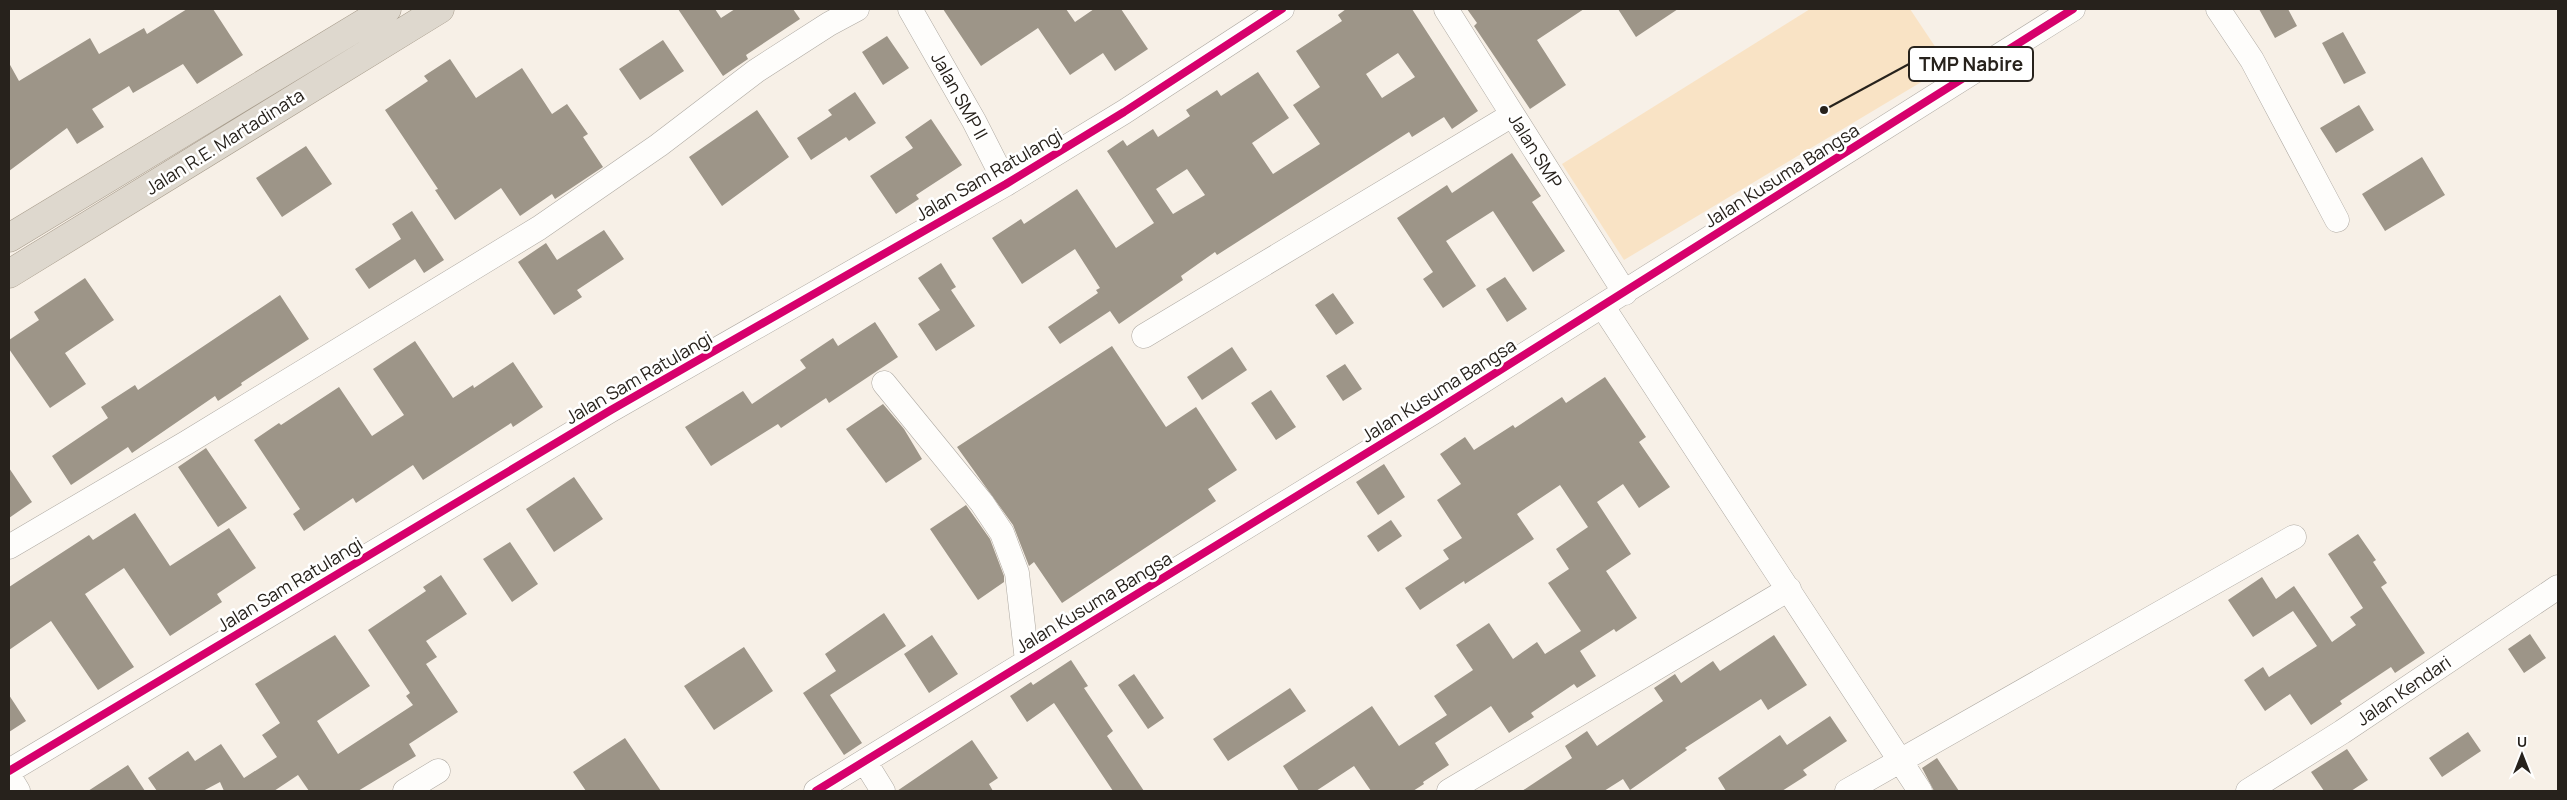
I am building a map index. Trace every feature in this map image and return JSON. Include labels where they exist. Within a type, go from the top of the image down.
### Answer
[{"type":"highway","name":"Jalan R.E. Martadinata","points":[[9,238],[387,9]]},
{"type":"highway","name":"Jalan R.E. Martadinata","points":[[9,274],[440,9]]},
{"type":"highway","points":[[71,200],[89,226]]},
{"type":"street","points":[[9,547],[186,443],[539,228],[659,145],[756,71],[828,24],[857,9]]},
{"type":"street","name":"Jalan SMP II","points":[[910,9],[974,121],[1006,184]]},
{"type":"street","name":"Jalan Sam Ratulangi","points":[[9,771],[612,410],[1006,184],[1124,112],[1282,9]]},
{"type":"street","name":"Jalan SMP","points":[[1446,9],[1625,293]]},
{"type":"street","name":"Jalan Kusuma Bangsa","points":[[816,791],[1603,307],[2073,9]]},
{"type":"street","points":[[2218,9],[2252,60],[2337,220]]},
{"type":"street","points":[[1144,336],[1512,115]]},
{"type":"street","points":[[1603,307],[1920,791]]},
{"type":"street","points":[[884,383],[982,503],[1002,533],[1018,573],[1027,661]]},
{"type":"street","points":[[1847,791],[2294,537]]},
{"type":"street","name":"Jalan Kendari","points":[[2248,791],[2342,732],[2558,587]]},
{"type":"street","points":[[1449,791],[1789,590]]},
{"type":"street","points":[[865,762],[883,791]]},
{"type":"street","points":[[406,791],[438,771]]},
{"type":"street","points":[[9,776],[18,791]]},
{"type":"shaded area","points":[[1810,9],[1910,9],[1948,66],[1624,260],[1562,164]]},
{"type":"building","points":[[187,9],[213,9],[243,55],[197,84],[183,64],[133,93],[129,86],[92,109],[104,127],[77,144],[67,128],[9,171],[9,63],[19,81],[90,38],[99,54],[144,28],[147,34]]},
{"type":"building","points":[[678,9],[715,9],[721,18],[735,9],[793,9],[800,19],[746,55],[748,59],[723,76]]},
{"type":"building","points":[[943,9],[1066,9],[1075,22],[1094,9],[1121,9],[1148,49],[1115,71],[1103,53],[1070,75],[1038,28],[981,66]]},
{"type":"building","points":[[1346,9],[1412,9],[1478,111],[1452,129],[1444,117],[1412,137],[1409,132],[1217,255],[1215,252],[1181,276],[1183,280],[1119,324],[1110,311],[1060,344],[1048,327],[1098,293],[1096,290],[1100,288],[1075,249],[1022,284],[992,238],[1021,219],[1024,224],[1077,189],[1116,248],[1154,223],[1107,151],[1123,140],[1127,146],[1153,129],[1158,137],[1190,116],[1186,110],[1217,90],[1221,96],[1258,72],[1289,118],[1252,143],[1273,174],[1320,144],[1293,105],[1320,87],[1296,51],[1342,21],[1338,15]],"holes":[[[1398,53],[1415,77],[1382,98],[1366,74]],[[1187,169],[1205,195],[1173,214],[1156,189]]]},
{"type":"building","points":[[1467,9],[1584,9],[1537,40],[1566,85],[1530,109],[1474,26],[1477,23]]},
{"type":"building","points":[[1618,9],[1678,9],[1636,37]]},
{"type":"building","points":[[2259,9],[2288,9],[2297,26],[2275,38]]},
{"type":"building","points":[[2343,32],[2366,73],[2344,84],[2322,43]]},
{"type":"building","points":[[887,36],[909,68],[883,85],[862,52]]},
{"type":"building","points":[[663,40],[684,71],[640,100],[619,69]]},
{"type":"building","points":[[450,59],[476,98],[522,68],[552,114],[567,104],[588,134],[583,137],[603,167],[555,199],[552,194],[520,216],[501,188],[455,220],[435,190],[438,189],[385,110],[428,81],[424,76]]},
{"type":"building","points":[[855,92],[876,123],[849,141],[846,137],[811,160],[797,138],[832,115],[828,110]]},
{"type":"building","points":[[2359,105],[2374,130],[2336,153],[2320,128]]},
{"type":"building","points":[[757,110],[789,157],[722,206],[689,157]]},
{"type":"building","points":[[931,119],[962,165],[916,195],[919,199],[896,214],[870,176],[913,148],[905,137]]},
{"type":"building","points":[[306,146],[332,184],[282,217],[256,178]]},
{"type":"building","points":[[1512,153],[1541,196],[1532,202],[1565,251],[1533,272],[1493,211],[1446,241],[1476,286],[1443,308],[1423,279],[1433,272],[1397,218],[1447,185],[1452,193]]},
{"type":"building","points":[[2422,157],[2445,195],[2385,231],[2362,194]]},
{"type":"building","points":[[412,211],[444,260],[424,273],[415,259],[369,289],[355,269],[401,239],[392,224]]},
{"type":"building","points":[[604,230],[624,259],[577,290],[582,297],[554,315],[518,262],[546,243],[557,260]]},
{"type":"building","points":[[941,263],[956,287],[951,290],[975,326],[936,351],[918,324],[940,310],[918,278]]},
{"type":"building","points":[[1505,277],[1527,309],[1507,322],[1486,289]]},
{"type":"building","points":[[85,278],[114,320],[65,353],[86,384],[50,408],[9,349],[9,340],[39,320],[34,312]]},
{"type":"building","points":[[1333,293],[1354,323],[1336,335],[1315,305]]},
{"type":"building","points":[[280,295],[309,339],[241,383],[242,385],[218,401],[215,396],[132,453],[128,447],[71,485],[52,456],[108,418],[101,407],[135,385],[138,390]]},
{"type":"building","points":[[875,322],[898,357],[829,403],[826,398],[781,428],[778,424],[711,466],[685,427],[743,391],[752,404],[806,368],[800,360],[833,338],[838,346]]},
{"type":"building","points":[[415,341],[453,398],[473,385],[474,388],[513,362],[543,407],[513,427],[511,423],[423,480],[413,465],[356,503],[353,498],[304,531],[293,514],[300,509],[254,440],[279,423],[281,425],[339,387],[372,436],[404,415],[373,369]]},
{"type":"building","points":[[1112,346],[1166,427],[1196,407],[1237,470],[1208,489],[1216,501],[1062,603],[1034,562],[1029,566],[1013,525],[957,447]]},
{"type":"building","points":[[1232,347],[1247,370],[1202,400],[1187,377]]},
{"type":"building","points":[[1345,364],[1362,389],[1343,401],[1326,376]]},
{"type":"building","points":[[1605,377],[1646,437],[1639,442],[1670,487],[1639,508],[1623,484],[1597,502],[1631,554],[1606,571],[1637,618],[1616,632],[1614,629],[1580,651],[1596,676],[1577,688],[1574,684],[1531,713],[1534,717],[1509,733],[1491,706],[1435,743],[1449,765],[1413,791],[1371,791],[1354,766],[1316,791],[1299,791],[1283,766],[1372,706],[1399,746],[1447,715],[1434,696],[1473,670],[1456,645],[1489,623],[1513,659],[1537,642],[1545,654],[1581,631],[1548,583],[1569,569],[1556,549],[1588,527],[1560,485],[1517,514],[1534,539],[1465,584],[1464,581],[1420,610],[1405,588],[1449,559],[1443,550],[1462,538],[1437,500],[1461,484],[1440,454],[1465,437],[1474,450],[1513,425],[1515,428],[1562,397],[1566,403]]},
{"type":"building","points":[[1271,390],[1296,427],[1276,440],[1251,403]]},
{"type":"building","points":[[883,404],[904,429],[922,459],[886,483],[846,429]]},
{"type":"building","points":[[206,448],[247,508],[218,527],[178,467]]},
{"type":"building","points":[[1384,464],[1405,497],[1378,515],[1356,482]]},
{"type":"building","points":[[9,468],[32,502],[9,518]]},
{"type":"building","points":[[574,477],[603,519],[554,552],[526,509]]},
{"type":"building","points":[[966,505],[990,539],[1004,576],[1004,582],[978,600],[930,529]]},
{"type":"building","points":[[135,513],[170,566],[229,528],[256,568],[217,594],[222,602],[170,636],[124,568],[85,594],[134,667],[98,690],[51,621],[9,650],[9,587],[89,535],[93,540]]},
{"type":"building","points":[[1391,520],[1402,536],[1378,552],[1367,536]]},
{"type":"building","points":[[2358,534],[2376,560],[2373,562],[2387,583],[2381,587],[2425,653],[2395,673],[2391,667],[2340,701],[2342,704],[2311,725],[2290,694],[2265,711],[2244,680],[2263,667],[2269,677],[2317,646],[2293,611],[2253,637],[2228,600],[2262,577],[2276,599],[2294,586],[2332,642],[2356,625],[2350,617],[2363,608],[2328,554]]},
{"type":"building","points":[[510,542],[538,584],[512,602],[483,559]]},
{"type":"building","points":[[441,575],[467,614],[426,641],[437,657],[426,664],[458,712],[409,744],[416,756],[358,791],[309,791],[298,775],[274,791],[224,791],[220,782],[203,791],[157,791],[148,778],[188,751],[195,761],[221,744],[244,778],[277,757],[262,735],[280,723],[255,684],[335,635],[370,686],[317,721],[338,754],[413,705],[406,696],[410,693],[368,630],[426,591],[423,587]]},
{"type":"building","points":[[884,613],[906,646],[830,695],[862,743],[844,755],[803,693],[836,671],[825,654]]},
{"type":"building","points":[[2530,634],[2546,658],[2524,673],[2508,649]]},
{"type":"building","points":[[932,635],[958,674],[929,693],[904,654]]},
{"type":"building","points":[[1774,635],[1807,685],[1768,710],[1761,699],[1685,748],[1687,750],[1630,790],[1623,779],[1604,791],[1522,791],[1572,758],[1565,746],[1587,731],[1597,746],[1663,701],[1654,688],[1675,674],[1681,683],[1713,661],[1720,671]]},
{"type":"building","points":[[744,647],[773,691],[714,730],[684,686]]},
{"type":"building","points":[[1071,660],[1088,686],[1084,688],[1113,731],[1107,736],[1144,791],[1113,791],[1054,703],[1027,722],[1010,696],[1031,682],[1033,685]]},
{"type":"building","points":[[1134,674],[1164,718],[1148,729],[1118,685]]},
{"type":"building","points":[[1290,688],[1306,711],[1228,761],[1213,739]]},
{"type":"building","points":[[9,695],[26,721],[9,732]]},
{"type":"building","points":[[1830,716],[1847,741],[1803,770],[1807,775],[1782,791],[1726,791],[1718,778],[1780,735],[1787,745]]},
{"type":"building","points":[[2468,732],[2481,751],[2442,777],[2429,758]]},
{"type":"building","points":[[625,738],[661,791],[586,791],[573,772]]},
{"type":"building","points":[[972,740],[998,778],[989,784],[993,791],[897,791]]},
{"type":"building","points":[[2347,749],[2368,780],[2351,791],[2324,791],[2311,772]]},
{"type":"building","points":[[1937,758],[1959,791],[1934,791],[1922,768]]},
{"type":"building","points":[[128,765],[145,791],[88,791]]},
{"type":"cycle path","points":[[9,771],[611,410],[1006,184],[1124,112],[1282,9]]},
{"type":"cycle path","points":[[816,791],[1432,413],[2073,9]]},
{"type":"place","name":"TMP Nabire","points":[[1824,110]]}]
